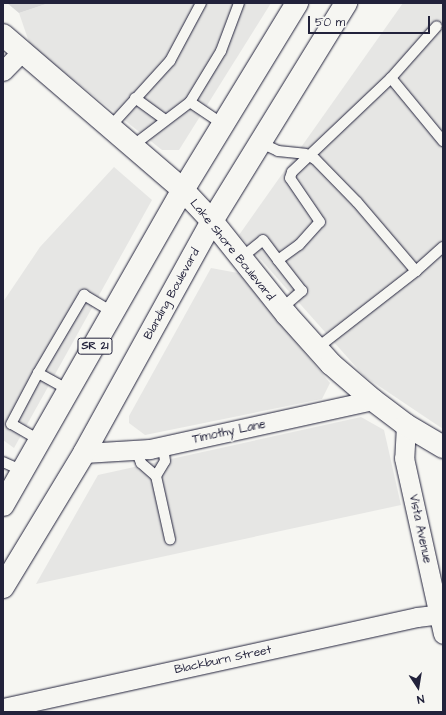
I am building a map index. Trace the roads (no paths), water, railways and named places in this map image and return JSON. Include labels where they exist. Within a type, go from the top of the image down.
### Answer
[{"type":"main road","name":"SR 21","points":[[4,501],[42,441],[183,190],[297,3]]},
{"type":"main road","name":"Blanding Boulevard","points":[[3,587],[84,453],[212,221],[346,3]]},
{"type":"main road","name":"Lake Shore Boulevard","points":[[3,35],[131,147],[183,190],[212,221],[281,309],[316,348],[373,400],[406,425],[443,447]]},
{"type":"street","points":[[3,71],[22,51]]},
{"type":"street","name":"Timothy Lane","points":[[84,453],[136,450],[163,446],[373,400]]},
{"type":"street","name":"Vista Avenue","points":[[406,425],[404,458],[441,615],[443,634]]},
{"type":"street","name":"Blackburn Street","points":[[3,708],[417,617],[441,615]]},
{"type":"lane","points":[[109,128],[170,61],[201,3]]},
{"type":"lane","points":[[131,147],[190,102],[221,51],[239,3]]},
{"type":"lane","points":[[278,260],[298,245],[320,222],[290,178],[292,172],[391,78],[438,26]]},
{"type":"lane","points":[[391,78],[443,141]]},
{"type":"lane","points":[[135,98],[165,120]]},
{"type":"lane","points":[[190,102],[223,124]]},
{"type":"lane","points":[[261,143],[287,153],[309,155],[357,202],[416,271]]},
{"type":"lane","points":[[241,258],[263,240],[302,290],[281,309]]},
{"type":"lane","points":[[316,348],[416,271],[443,247]]},
{"type":"lane","points":[[42,441],[11,424],[38,373],[84,295],[114,313]]},
{"type":"lane","points":[[38,373],[70,391]]},
{"type":"lane","points":[[156,476],[165,461],[163,446]]},
{"type":"lane","points":[[136,450],[141,463],[156,476],[170,539]]},
{"type":"lane","points":[[3,462],[23,471]]}]
